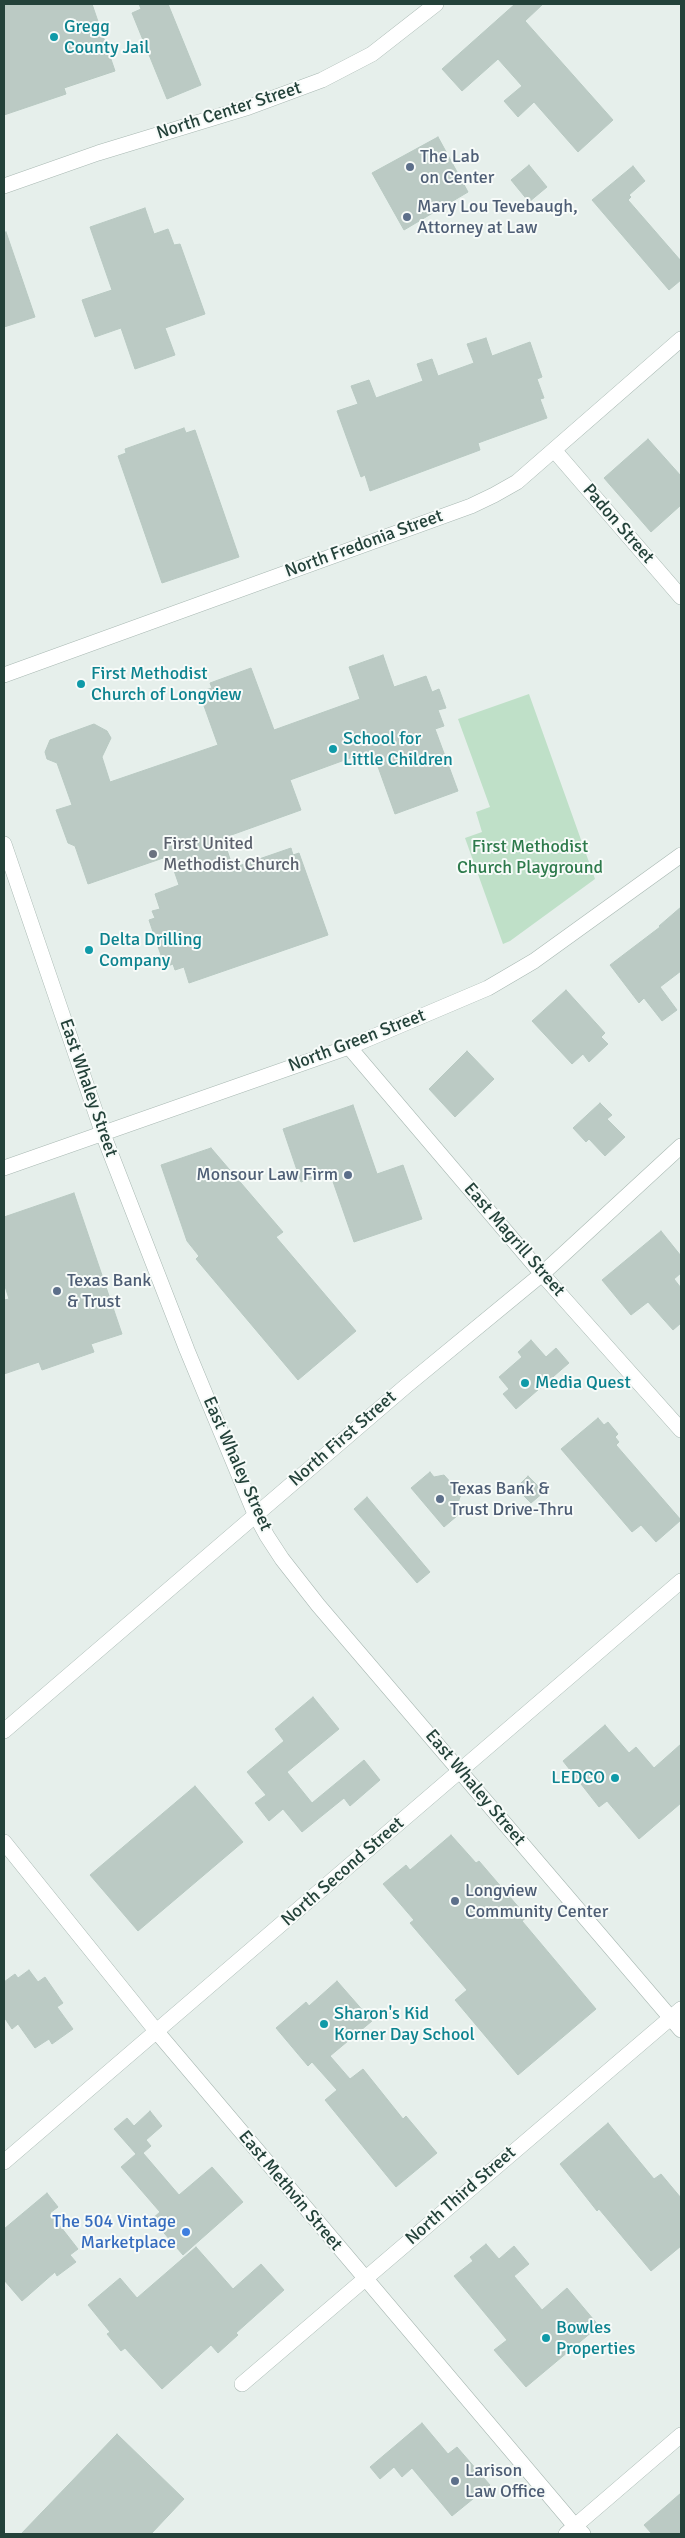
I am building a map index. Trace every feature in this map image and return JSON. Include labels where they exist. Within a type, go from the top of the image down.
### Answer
[{"type":"street","name":"North Center Street","points":[[4,186],[98,153],[249,107],[322,80],[372,54],[436,4]]},
{"type":"street","name":"North Fredonia Street","points":[[4,675],[471,506],[506,489],[554,450],[681,339]]},
{"type":"street","name":"Padon Street","points":[[554,450],[681,597]]},
{"type":"street","name":"East Whaley Street","points":[[4,844],[103,1134],[170,1307],[255,1514],[282,1559],[318,1605],[460,1771],[676,2013],[681,2030]]},
{"type":"street","name":"North Green Street","points":[[4,1168],[349,1048],[506,978],[534,961],[681,856]]},
{"type":"street","name":"East Magrill Street","points":[[349,1048],[542,1274],[681,1430]]},
{"type":"street","name":"North First Street","points":[[4,1731],[255,1514],[542,1274],[681,1146]]},
{"type":"street","name":"North Second Street","points":[[4,2162],[681,1581]]},
{"type":"street","name":"East Methvin Street","points":[[4,1842],[156,2032],[575,2532]]},
{"type":"street","name":"North Third Street","points":[[242,2384],[676,2013]]},
{"type":"street","points":[[575,2532],[681,2435]]},
{"type":"green space","name":"First Methodist Church Playground","points":[[529,694],[595,879],[510,941],[503,944],[465,838],[482,832],[476,812],[490,807],[458,719]]},
{"type":"building","name":"Gregg County Jail","points":[[4,4],[92,4],[115,71],[64,88],[66,94],[4,115]]},
{"type":"building","points":[[139,4],[168,4],[201,85],[167,99],[132,13],[141,9]]},
{"type":"building","points":[[515,4],[543,4],[525,21],[613,120],[578,152],[534,102],[518,117],[504,101],[522,86],[498,59],[462,91],[442,69]]},
{"type":"building","points":[[438,137],[468,192],[404,230],[372,173]]},
{"type":"building","points":[[529,165],[547,187],[529,202],[511,180]]},
{"type":"building","points":[[633,166],[645,181],[629,195],[631,197],[628,200],[681,261],[681,280],[669,290],[592,200]]},
{"type":"building","points":[[145,208],[154,234],[168,229],[174,245],[180,244],[205,314],[165,328],[175,355],[135,369],[121,328],[95,337],[82,300],[112,290],[90,227]]},
{"type":"building","points":[[6,232],[35,317],[4,327],[4,233]]},
{"type":"building","points":[[486,338],[492,356],[530,342],[542,377],[537,379],[544,398],[540,399],[547,418],[478,443],[480,450],[370,491],[365,475],[361,477],[337,411],[358,404],[351,386],[369,380],[376,398],[423,381],[417,364],[432,359],[438,376],[474,363],[467,344]]},
{"type":"building","points":[[184,428],[186,433],[195,430],[239,557],[162,583],[118,456],[126,453],[125,449]]},
{"type":"building","points":[[648,439],[681,476],[681,505],[651,532],[604,478]]},
{"type":"building","points":[[383,655],[394,687],[426,676],[432,692],[439,689],[446,708],[438,710],[444,726],[435,729],[458,791],[395,814],[372,750],[290,780],[301,810],[223,838],[233,868],[291,848],[293,855],[299,853],[328,935],[189,983],[184,967],[175,970],[173,964],[165,967],[149,920],[155,918],[152,911],[160,909],[155,894],[179,885],[169,856],[88,884],[75,846],[68,843],[56,810],[72,805],[57,763],[47,759],[45,752],[50,740],[94,724],[107,731],[111,738],[102,757],[110,782],[218,745],[199,692],[212,688],[210,683],[251,668],[274,730],[360,699],[349,667]]},
{"type":"building","points":[[681,907],[681,971],[660,987],[677,1010],[662,1021],[644,998],[639,1003],[610,965],[660,927]]},
{"type":"building","points":[[566,990],[605,1033],[601,1037],[608,1044],[589,1062],[583,1054],[572,1064],[532,1021]]},
{"type":"building","points":[[467,1051],[494,1079],[455,1117],[429,1089]]},
{"type":"building","points":[[600,1103],[612,1115],[607,1119],[625,1137],[605,1156],[589,1139],[586,1142],[573,1128]]},
{"type":"building","name":"Monsour Law Firm","points":[[353,1105],[377,1174],[403,1165],[422,1219],[354,1242],[330,1173],[301,1182],[283,1129]]},
{"type":"building","points":[[211,1148],[283,1232],[276,1237],[356,1331],[298,1380],[196,1259],[199,1256],[187,1241],[161,1165]]},
{"type":"building","name":"Texas Bank & Trust","points":[[74,1193],[122,1334],[91,1344],[94,1352],[42,1370],[39,1362],[4,1374],[4,1300],[9,1299],[4,1283],[4,1217]]},
{"type":"building","points":[[661,1231],[681,1256],[681,1273],[674,1279],[681,1288],[681,1323],[673,1330],[648,1302],[631,1315],[602,1280]]},
{"type":"building","name":"Media Quest","points":[[531,1340],[546,1357],[556,1348],[569,1363],[516,1409],[503,1394],[509,1389],[499,1377],[522,1357],[518,1352]]},
{"type":"building","points":[[598,1418],[604,1425],[608,1422],[618,1434],[615,1437],[619,1442],[616,1445],[681,1520],[656,1542],[641,1525],[632,1532],[561,1449]]},
{"type":"building","name":"Texas Bank & Trust Drive-Thru","points":[[430,1472],[434,1477],[444,1475],[461,1494],[458,1503],[464,1510],[444,1527],[411,1488]]},
{"type":"building","points":[[528,1476],[544,1492],[531,1503],[516,1488]]},
{"type":"building","points":[[367,1497],[430,1572],[417,1583],[354,1509]]},
{"type":"building","points":[[313,1697],[339,1729],[287,1772],[312,1803],[364,1760],[380,1780],[350,1806],[344,1798],[302,1832],[283,1809],[269,1821],[255,1803],[266,1795],[247,1772],[284,1741],[275,1729]]},
{"type":"building","name":"LEDCO","points":[[605,1725],[629,1753],[636,1747],[654,1768],[681,1744],[681,1803],[639,1839],[607,1801],[599,1807],[563,1761]]},
{"type":"building","points":[[195,1786],[243,1842],[138,1931],[90,1875]]},
{"type":"building","points":[[451,1835],[476,1863],[479,1861],[527,1917],[522,1921],[596,2009],[518,2075],[455,2000],[467,1990],[410,1923],[414,1920],[383,1884],[406,1865],[410,1870]]},
{"type":"building","points":[[29,1970],[38,1982],[45,1977],[63,2003],[57,2007],[73,2029],[52,2044],[49,2039],[35,2048],[18,2024],[12,2029],[4,2017],[4,1982],[15,1974],[18,1978]]},
{"type":"building","points":[[337,1981],[372,2021],[330,2056],[350,2079],[363,2069],[403,2119],[406,2116],[437,2153],[396,2187],[325,2100],[337,2090],[312,2062],[308,2066],[276,2028],[306,2002],[309,2006]]},
{"type":"building","points":[[150,2111],[162,2126],[146,2140],[151,2146],[143,2153],[179,2195],[212,2167],[243,2202],[183,2255],[152,2219],[160,2212],[121,2167],[136,2154],[114,2129],[127,2118],[134,2126]]},
{"type":"building","points":[[608,2123],[654,2179],[661,2174],[681,2198],[681,2246],[651,2271],[599,2209],[597,2211],[560,2164]]},
{"type":"building","points":[[47,2193],[58,2207],[50,2213],[78,2249],[70,2255],[76,2262],[57,2276],[55,2272],[22,2301],[4,2280],[4,2229]]},
{"type":"building","points":[[486,2244],[499,2259],[514,2246],[529,2264],[514,2276],[542,2310],[567,2288],[599,2326],[526,2387],[494,2350],[507,2340],[454,2276],[473,2261],[470,2257]]},
{"type":"building","points":[[196,2247],[233,2289],[261,2264],[284,2290],[236,2333],[238,2335],[218,2353],[211,2345],[162,2389],[125,2348],[121,2351],[107,2334],[110,2332],[88,2305],[120,2278],[137,2298]]},
{"type":"building","points":[[422,2423],[448,2454],[457,2447],[490,2485],[452,2516],[412,2468],[402,2477],[394,2467],[380,2479],[370,2467]]},
{"type":"building","points":[[117,2434],[184,2499],[151,2534],[21,2534]]},
{"type":"building","points":[[681,2493],[681,2534],[652,2534],[644,2525]]},
{"type":"place","name":"Gregg County Jail","points":[[54,37]]},
{"type":"place","name":"The Lab on Center","points":[[410,167]]},
{"type":"place","name":"Mary Lou Tevebaugh, Attorney at Law","points":[[407,217]]},
{"type":"place","name":"First Methodist Church of Longview","points":[[81,684]]},
{"type":"place","name":"School for Little Children","points":[[333,749]]},
{"type":"place","name":"First United Methodist Church","points":[[153,854]]},
{"type":"place","name":"Delta Drilling Company","points":[[89,950]]},
{"type":"place","name":"Monsour Law Firm","points":[[348,1175]]},
{"type":"place","name":"Texas Bank & Trust","points":[[57,1291]]},
{"type":"place","name":"Media Quest","points":[[525,1383]]},
{"type":"place","name":"Texas Bank & Trust Drive-Thru","points":[[440,1499]]},
{"type":"place","name":"LEDCO","points":[[615,1778]]},
{"type":"place","name":"Longview Community Center","points":[[455,1901]]},
{"type":"place","name":"Sharon's Kid Korner Day School","points":[[324,2024]]},
{"type":"place","name":"The 504 Vintage Marketplace","points":[[186,2232]]},
{"type":"place","name":"Bowles Properties","points":[[546,2338]]},
{"type":"place","name":"Larison Law Office","points":[[455,2481]]}]
